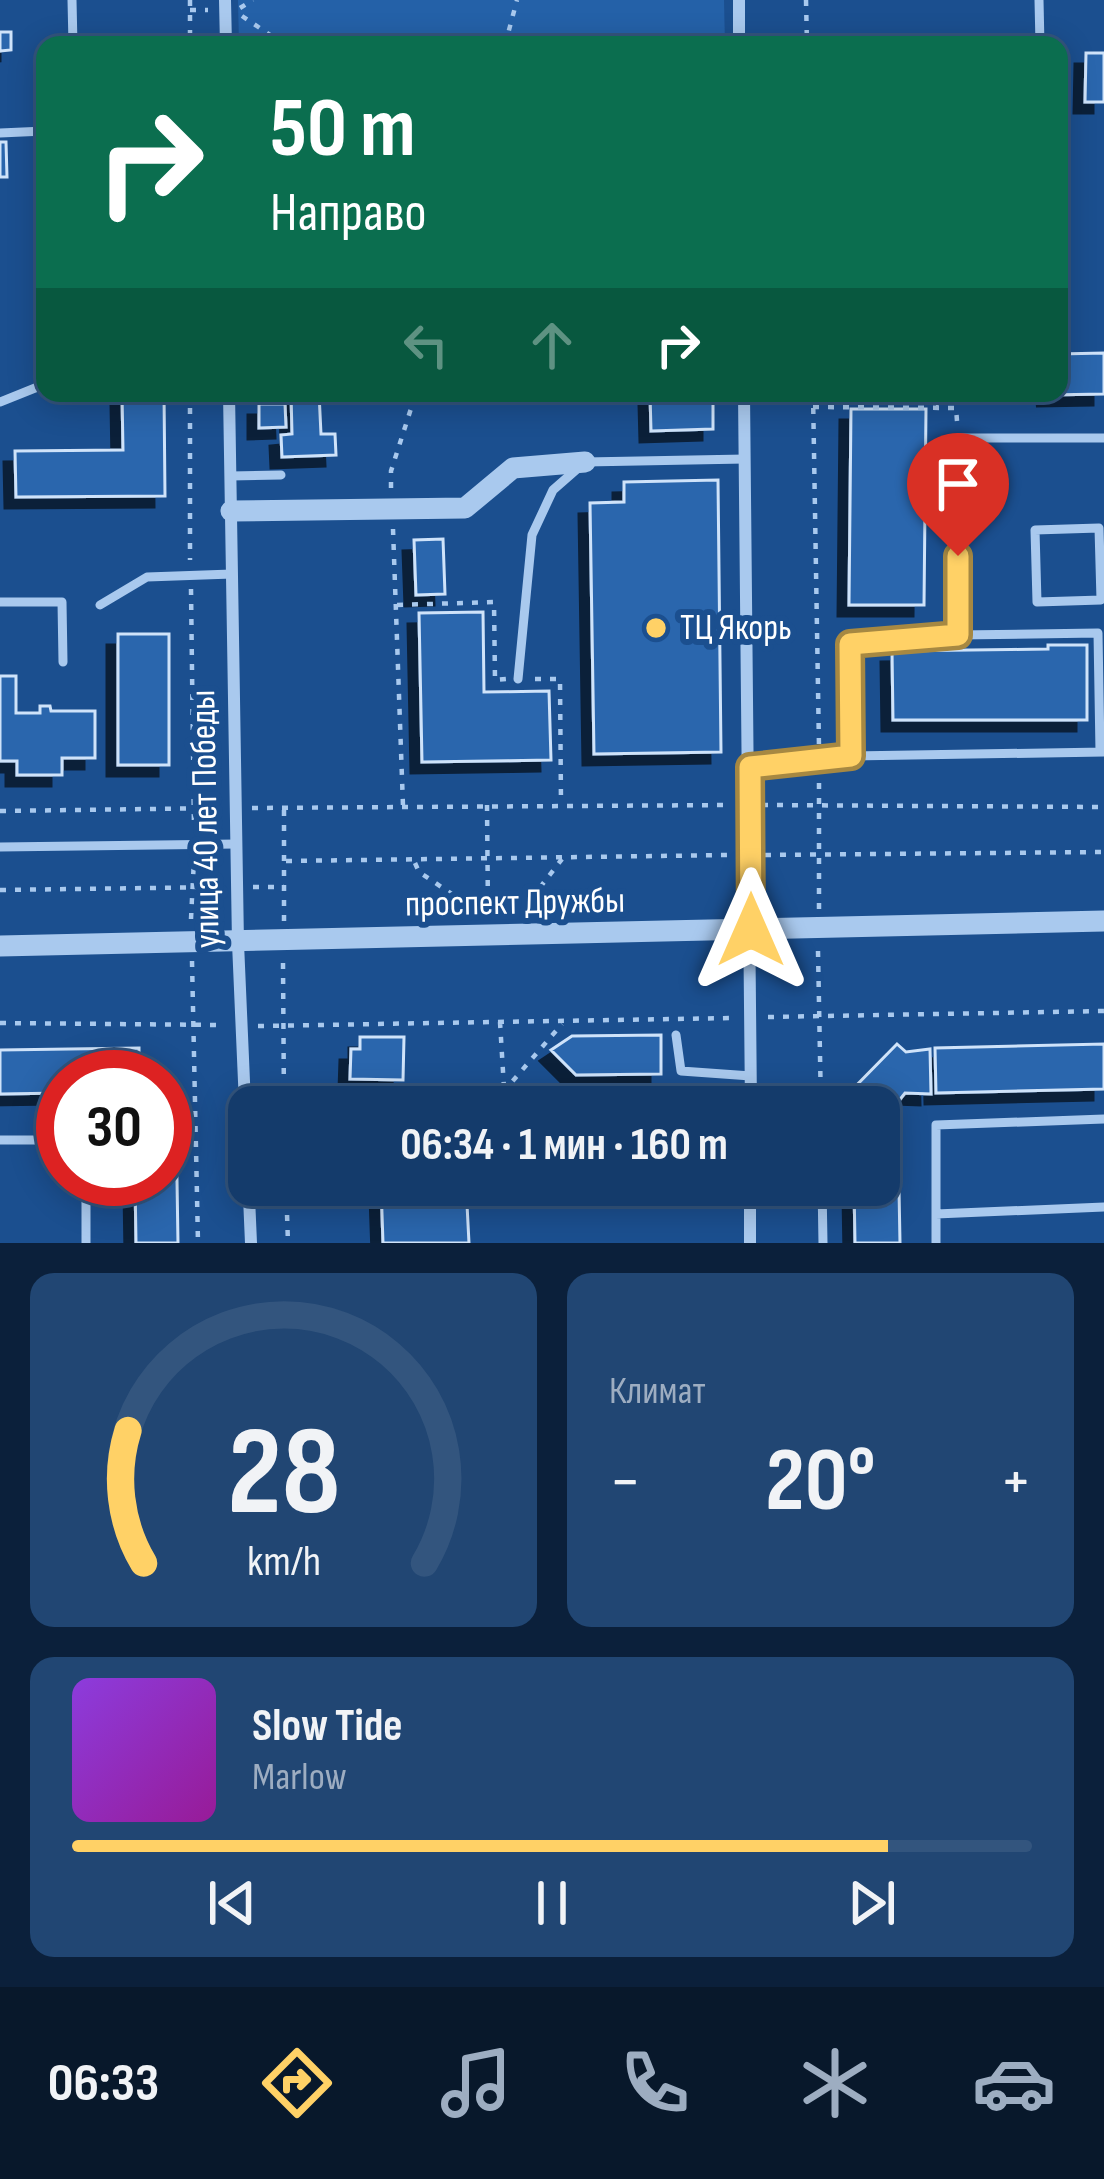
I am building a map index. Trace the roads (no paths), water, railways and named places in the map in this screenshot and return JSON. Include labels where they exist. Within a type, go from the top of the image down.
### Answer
[{"type":"street","points":[[225,0],[226,36]]},
{"type":"street","points":[[739,0],[739,36]]},
{"type":"street","name":"улица 40 лет Победы","points":[[229,402],[238,943],[251,1243]]},
{"type":"street","points":[[744,402],[751,1086]]},
{"type":"street","points":[[231,511],[465,508],[513,468],[585,462]]},
{"type":"street","name":"проспект Дружбы","points":[[0,946],[1104,922]]},
{"type":"street","points":[[750,1206],[750,1243]]},
{"type":"lane","points":[[72,0],[73,36]]},
{"type":"lane","points":[[1039,0],[1040,36]]},
{"type":"lane","points":[[0,133],[36,131]]},
{"type":"lane","points":[[0,402],[36,388]]},
{"type":"lane","points":[[958,635],[958,438],[1104,438]]},
{"type":"lane","points":[[518,679],[532,535],[553,490],[585,462],[745,459]]},
{"type":"lane","points":[[230,476],[281,475]]},
{"type":"lane","points":[[1099,528],[1103,588],[1101,600],[1036,602],[1035,530],[1099,528]]},
{"type":"lane","points":[[100,605],[147,578],[232,574]]},
{"type":"lane","points":[[0,602],[62,602],[63,662]]},
{"type":"lane","points":[[750,767],[851,756],[1102,752],[1098,633],[958,635],[850,644],[851,756]]},
{"type":"lane","points":[[0,847],[237,844]]},
{"type":"lane","points":[[676,1035],[681,1071],[751,1076]]},
{"type":"lane","points":[[936,1243],[936,1125],[1104,1119]]},
{"type":"lane","points":[[0,1140],[36,1140]]},
{"type":"lane","points":[[86,1206],[86,1243]]},
{"type":"lane","points":[[822,1206],[823,1243]]},
{"type":"lane","points":[[936,1214],[1104,1207]]},
{"type":"place","name":"ТЦ Якорь","points":[[656,628]]}]
